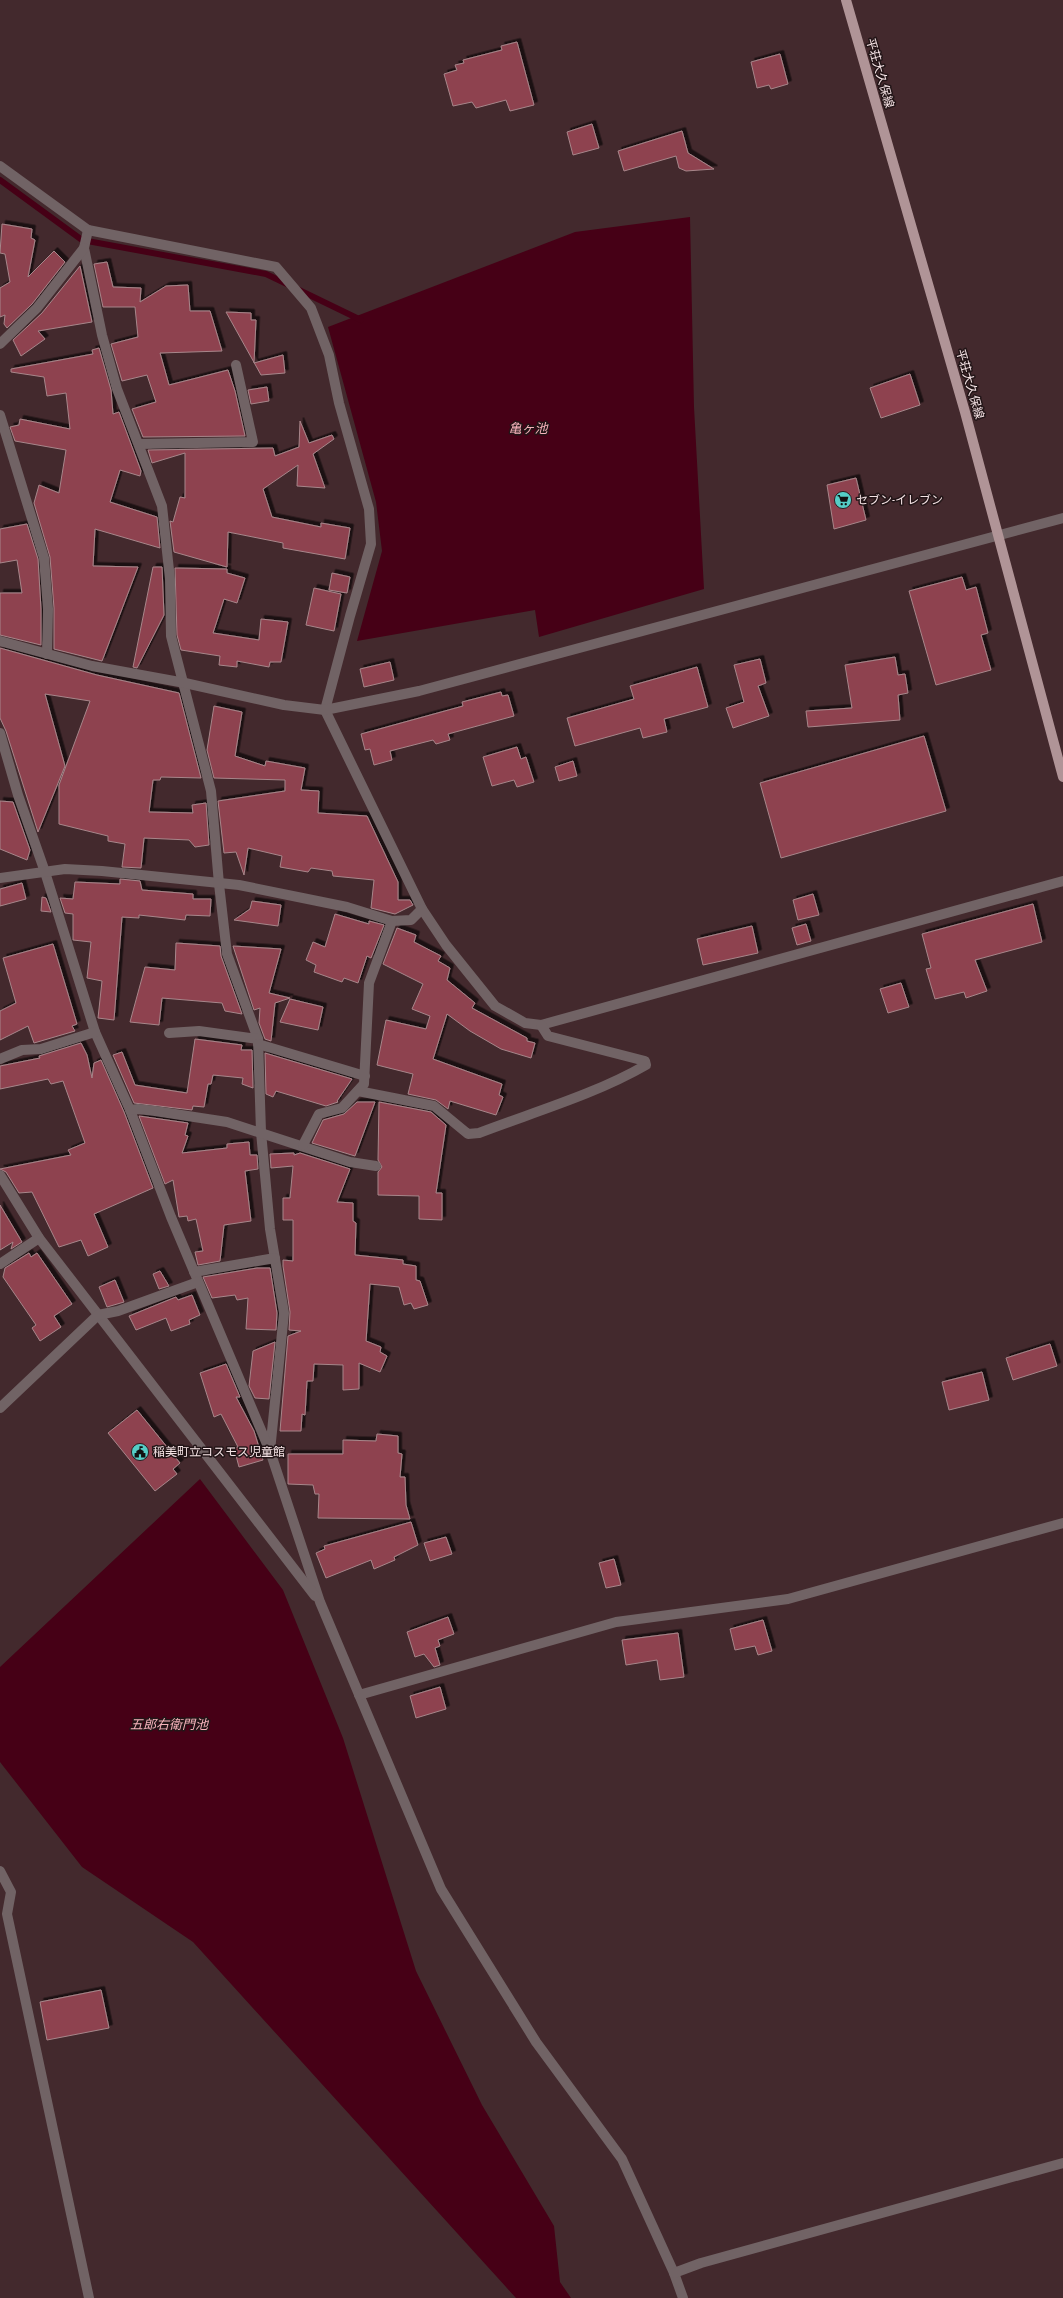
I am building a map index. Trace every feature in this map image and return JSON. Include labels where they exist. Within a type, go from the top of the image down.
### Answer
[{"type":"main road","name":"平荘大久保線","points":[[846,0],[998,536],[1063,777]]},
{"type":"street","points":[[0,166],[88,230],[276,267],[311,308],[329,355],[339,402],[369,509],[371,544],[350,616],[326,710],[422,909],[446,945],[494,1006],[525,1023],[542,1025],[1063,881]]},
{"type":"street","points":[[88,230],[84,248],[102,335],[117,389],[162,506],[170,579],[171,636],[211,791],[219,884],[228,954],[258,1042],[261,1132],[270,1229],[284,1313],[270,1451]]},
{"type":"street","points":[[1,341],[37,308],[84,248]]},
{"type":"street","points":[[139,444],[173,442],[253,442],[236,365]]},
{"type":"street","points":[[0,415],[44,558],[48,609],[47,654]]},
{"type":"street","points":[[0,641],[92,666],[184,683],[284,705],[326,710],[419,691],[1063,518]]},
{"type":"street","points":[[0,733],[18,795],[45,872],[95,1032],[130,1110],[171,1217],[270,1451],[320,1602],[441,1889],[536,2042],[622,2159],[674,2273],[683,2298]]},
{"type":"street","points":[[0,878],[65,869],[102,871],[239,885],[347,907],[392,922],[411,920],[422,909]]},
{"type":"street","points":[[303,1145],[319,1114],[342,1108],[364,1084],[369,983],[392,922]]},
{"type":"street","points":[[358,1091],[434,1106],[468,1134],[479,1134],[570,1099],[632,1073],[646,1065],[645,1061],[548,1036],[542,1025]]},
{"type":"street","points":[[169,1033],[199,1031],[258,1042],[365,1076]]},
{"type":"street","points":[[0,1059],[22,1050],[41,1049],[95,1032]]},
{"type":"street","points":[[130,1110],[138,1109],[156,1111],[228,1122],[303,1145],[350,1162],[376,1166]]},
{"type":"street","points":[[0,1175],[39,1238],[320,1602]]},
{"type":"street","points":[[0,1264],[39,1238]]},
{"type":"street","points":[[194,1272],[275,1258]]},
{"type":"street","points":[[0,1408],[98,1315],[118,1311],[198,1282]]},
{"type":"street","points":[[359,1695],[616,1622],[788,1599],[1063,1523]]},
{"type":"street","points":[[0,1871],[11,1892],[3,1914],[89,2298]]},
{"type":"street","points":[[674,2273],[701,2263],[1063,2163]]},
{"type":"water","name":"亀ヶ池","points":[[690,217],[694,407],[704,589],[539,637],[535,610],[357,641],[382,551],[376,502],[328,327],[575,232]]},
{"type":"water","name":"五郎右衛門池","points":[[200,1479],[283,1590],[343,1738],[416,1971],[482,2105],[554,2226],[560,2282],[571,2298],[516,2298],[193,1942],[82,1867],[0,1762],[0,1667]]},
{"type":"building","points":[[517,42],[534,105],[510,111],[506,100],[476,108],[472,102],[453,106],[444,74],[457,70],[455,65],[464,63],[463,60],[502,50],[501,46]]},
{"type":"building","points":[[780,54],[788,84],[771,89],[769,85],[757,88],[751,62]]},
{"type":"building","points":[[592,124],[599,148],[573,155],[567,132]]},
{"type":"building","points":[[682,131],[688,153],[714,169],[686,171],[679,168],[676,156],[624,171],[618,151]]},
{"type":"building","points":[[2,224],[32,229],[31,238],[35,240],[28,277],[54,251],[65,262],[32,304],[7,328],[4,324],[5,315],[0,317],[0,288],[10,282],[5,254],[0,253]]},
{"type":"building","points":[[107,262],[113,287],[141,288],[140,302],[166,286],[188,285],[190,311],[210,311],[222,351],[160,353],[169,385],[228,370],[235,391],[245,436],[143,437],[132,409],[156,402],[147,375],[122,381],[111,344],[138,337],[135,307],[103,307],[94,264]]},
{"type":"building","points":[[80,266],[92,322],[38,331],[45,339],[21,356],[13,340],[42,313]]},
{"type":"building","points":[[226,312],[251,313],[251,320],[256,320],[254,362]]},
{"type":"building","points":[[99,348],[111,390],[113,414],[119,412],[141,471],[140,476],[120,470],[110,502],[157,517],[160,548],[95,529],[93,566],[138,567],[102,661],[54,649],[54,608],[50,557],[34,503],[39,485],[59,493],[66,450],[15,441],[10,427],[19,425],[20,419],[70,429],[66,393],[47,396],[44,377],[11,372],[11,369],[93,354],[92,350]]},
{"type":"building","points":[[283,355],[285,373],[261,375],[254,363]]},
{"type":"building","points":[[910,374],[920,405],[881,418],[870,388]]},
{"type":"building","points":[[267,387],[269,401],[251,404],[248,390]]},
{"type":"building","points":[[300,421],[309,443],[332,435],[334,439],[313,454],[325,488],[297,486],[298,465],[263,489],[272,517],[321,527],[321,523],[350,528],[345,559],[283,548],[283,543],[228,532],[227,567],[174,552],[170,521],[173,522],[180,497],[185,498],[185,453],[152,463],[148,450],[273,448],[275,456],[299,447]]},
{"type":"building","points":[[856,478],[866,520],[834,529],[827,485]]},
{"type":"building","points":[[27,524],[38,559],[41,609],[41,645],[0,635],[0,593],[22,593],[17,560],[0,563],[0,529]]},
{"type":"building","points":[[153,567],[162,567],[164,615],[137,668],[133,667]]},
{"type":"building","points":[[175,568],[227,569],[227,573],[245,578],[237,603],[224,599],[213,633],[259,640],[261,619],[288,622],[281,662],[270,662],[269,667],[237,661],[237,667],[219,665],[220,656],[181,650],[177,635]]},
{"type":"building","points":[[332,573],[350,577],[347,593],[329,590]]},
{"type":"building","points":[[962,577],[966,590],[976,587],[988,633],[981,635],[991,670],[936,685],[909,591]]},
{"type":"building","points":[[314,588],[341,594],[334,631],[306,625]]},
{"type":"building","points":[[0,648],[97,675],[179,693],[201,778],[161,777],[160,780],[153,780],[149,812],[193,813],[192,805],[206,803],[209,845],[195,847],[189,840],[144,838],[141,868],[122,867],[125,844],[108,841],[108,836],[59,824],[59,785],[90,701],[45,694],[65,766],[38,832],[6,731],[0,718]]},
{"type":"building","points":[[895,657],[898,675],[905,674],[908,693],[898,695],[900,720],[808,727],[806,711],[852,708],[845,665]]},
{"type":"building","points":[[760,659],[766,683],[758,686],[769,716],[733,728],[726,708],[744,702],[734,665]]},
{"type":"building","points":[[390,662],[394,680],[364,687],[360,669]]},
{"type":"building","points":[[697,667],[708,707],[664,719],[667,732],[643,738],[640,728],[575,746],[567,718],[634,699],[630,686]]},
{"type":"building","points":[[501,692],[502,696],[508,695],[514,716],[448,734],[450,740],[436,744],[433,740],[390,751],[392,760],[374,765],[370,749],[365,750],[361,734],[463,706],[462,702]]},
{"type":"building","points":[[214,706],[242,712],[235,756],[265,766],[266,761],[305,768],[301,790],[319,791],[318,813],[367,816],[398,882],[398,900],[410,900],[413,905],[395,914],[371,908],[374,880],[333,876],[332,871],[311,868],[308,872],[280,867],[282,856],[248,848],[244,875],[236,852],[224,853],[218,801],[285,791],[285,780],[214,778],[207,750]]},
{"type":"building","points":[[924,736],[946,811],[781,858],[760,783]]},
{"type":"building","points":[[517,747],[521,759],[526,757],[534,782],[517,787],[514,780],[492,786],[483,757]]},
{"type":"building","points":[[573,761],[577,776],[559,781],[555,767]]},
{"type":"building","points":[[0,801],[13,802],[30,850],[27,860],[0,849]]},
{"type":"building","points":[[120,879],[140,881],[142,890],[193,894],[193,899],[211,899],[210,916],[186,915],[185,920],[139,915],[139,918],[122,917],[114,1020],[98,1018],[102,981],[87,978],[91,942],[73,940],[73,914],[65,913],[60,898],[73,899],[75,882],[120,884]]},
{"type":"building","points":[[22,883],[26,899],[0,906],[0,889]]},
{"type":"building","points":[[813,894],[819,915],[798,920],[793,900]]},
{"type":"building","points":[[42,897],[46,898],[51,912],[41,911]]},
{"type":"building","points":[[252,901],[281,905],[278,926],[234,920],[250,909]]},
{"type":"building","points":[[1033,904],[1042,942],[975,960],[987,991],[966,998],[964,992],[935,999],[926,969],[931,968],[922,934]]},
{"type":"building","points":[[335,914],[369,924],[369,921],[384,925],[371,958],[367,956],[358,983],[344,978],[342,982],[314,972],[316,965],[306,960],[313,942],[325,947]]},
{"type":"building","points":[[806,924],[811,941],[797,945],[792,928]]},
{"type":"building","points":[[752,926],[758,953],[703,965],[697,939]]},
{"type":"building","points":[[397,928],[416,935],[414,942],[441,956],[438,961],[450,968],[447,980],[475,1003],[472,1008],[527,1038],[527,1041],[535,1043],[531,1058],[501,1049],[470,1031],[447,1014],[433,1059],[502,1084],[499,1095],[503,1097],[496,1115],[450,1101],[448,1109],[436,1100],[408,1094],[413,1074],[377,1065],[386,1020],[426,1029],[430,1016],[412,1009],[423,984],[383,964]]},
{"type":"building","points":[[176,943],[220,946],[221,956],[242,1014],[225,1011],[222,1003],[162,998],[159,1025],[130,1022],[145,967],[175,970]]},
{"type":"building","points":[[53,944],[77,1024],[72,1026],[75,1031],[34,1043],[28,1026],[0,1040],[0,1011],[16,1003],[3,958]]},
{"type":"building","points":[[233,946],[281,949],[269,993],[290,998],[275,1003],[271,1041],[265,1039],[259,1023],[260,1008],[254,1010]]},
{"type":"building","points":[[901,983],[909,1007],[888,1013],[880,989]]},
{"type":"building","points":[[290,999],[323,1007],[318,1030],[280,1022]]},
{"type":"building","points":[[195,1039],[242,1045],[241,1050],[252,1050],[253,1088],[242,1084],[243,1078],[213,1075],[211,1084],[208,1084],[204,1107],[193,1106],[192,1110],[134,1103],[113,1055],[122,1052],[135,1085],[187,1093]]},
{"type":"building","points":[[81,1043],[87,1055],[92,1078],[94,1063],[101,1060],[124,1112],[153,1188],[94,1214],[108,1247],[88,1256],[81,1240],[59,1247],[32,1192],[19,1193],[6,1172],[0,1169],[71,1155],[68,1150],[85,1143],[63,1081],[51,1084],[48,1079],[0,1089],[0,1066],[40,1058],[39,1056]]},
{"type":"building","points":[[265,1053],[352,1079],[337,1101],[338,1102],[326,1106],[276,1091],[273,1097],[266,1094]]},
{"type":"building","points":[[357,1102],[375,1102],[355,1156],[312,1143],[323,1120],[344,1114]]},
{"type":"building","points":[[379,1102],[431,1112],[446,1125],[436,1193],[442,1193],[442,1220],[419,1219],[419,1196],[378,1195],[378,1172],[382,1167],[378,1160]]},
{"type":"building","points":[[139,1116],[188,1123],[185,1135],[188,1136],[182,1153],[227,1148],[227,1144],[249,1142],[250,1155],[257,1155],[258,1169],[245,1171],[251,1221],[224,1225],[220,1261],[198,1265],[195,1252],[203,1251],[196,1219],[188,1221],[187,1216],[179,1217],[173,1180],[165,1184]]},
{"type":"building","points":[[294,1153],[294,1155],[300,1153],[350,1169],[337,1202],[353,1203],[353,1221],[356,1223],[355,1255],[403,1260],[403,1264],[416,1266],[416,1280],[420,1281],[428,1305],[414,1309],[411,1303],[404,1305],[399,1287],[370,1284],[366,1341],[381,1347],[380,1352],[387,1356],[380,1372],[359,1363],[359,1389],[343,1390],[343,1365],[314,1364],[313,1381],[307,1381],[305,1415],[302,1414],[301,1431],[280,1431],[288,1336],[301,1331],[289,1330],[290,1312],[283,1266],[283,1260],[293,1261],[293,1220],[283,1220],[283,1198],[290,1198],[293,1166],[271,1168],[270,1154]]},
{"type":"building","points":[[0,1205],[22,1242],[11,1249],[13,1242],[0,1250]]},
{"type":"building","points":[[29,1253],[31,1257],[37,1253],[72,1304],[54,1316],[61,1327],[40,1341],[32,1328],[36,1325],[3,1277],[5,1268]]},
{"type":"building","points":[[257,1268],[270,1268],[277,1313],[276,1330],[246,1329],[248,1298],[237,1300],[235,1295],[212,1298],[203,1277]]},
{"type":"building","points":[[160,1271],[169,1286],[159,1289],[153,1274]]},
{"type":"building","points":[[115,1280],[124,1302],[107,1307],[99,1287]]},
{"type":"building","points":[[192,1295],[200,1315],[189,1320],[190,1324],[171,1331],[166,1318],[136,1330],[129,1316],[176,1297],[178,1300]]},
{"type":"building","points":[[275,1342],[269,1399],[255,1398],[249,1386],[253,1351]]},
{"type":"building","points":[[1050,1344],[1057,1366],[1013,1380],[1006,1358]]},
{"type":"building","points":[[226,1364],[240,1397],[236,1397],[254,1431],[263,1460],[239,1467],[234,1448],[238,1447],[221,1414],[214,1417],[200,1373]]},
{"type":"building","points":[[982,1372],[989,1400],[949,1410],[942,1382]]},
{"type":"building","points":[[137,1410],[180,1463],[173,1469],[177,1474],[155,1491],[108,1433]]},
{"type":"building","points":[[377,1434],[398,1436],[398,1453],[402,1454],[400,1477],[405,1477],[406,1505],[410,1519],[318,1518],[319,1494],[315,1494],[313,1485],[288,1484],[288,1454],[343,1454],[343,1440],[376,1441]]},
{"type":"building","points":[[411,1522],[418,1545],[394,1557],[395,1560],[374,1569],[371,1560],[326,1578],[316,1553],[325,1549],[324,1546]]},
{"type":"building","points":[[446,1537],[452,1554],[430,1561],[424,1543]]},
{"type":"building","points":[[614,1559],[621,1585],[606,1588],[599,1563]]},
{"type":"building","points":[[448,1617],[454,1634],[438,1640],[440,1646],[435,1648],[440,1665],[434,1667],[424,1654],[415,1657],[407,1632]]},
{"type":"building","points":[[763,1620],[772,1651],[758,1655],[755,1646],[735,1650],[730,1629]]},
{"type":"building","points":[[678,1633],[684,1677],[660,1680],[657,1660],[626,1665],[622,1640]]},
{"type":"building","points":[[440,1687],[446,1709],[416,1718],[410,1696]]},
{"type":"building","points":[[101,1990],[109,2028],[47,2040],[40,2002]]},
{"type":"waterway","points":[[0,180],[82,240],[266,274],[289,285]]},
{"type":"waterway","points":[[297,289],[361,320]]},
{"type":"place","name":"セブン-イレブン","points":[[843,500]]},
{"type":"place","name":"稲美町立コスモス児童館","points":[[140,1452]]}]
